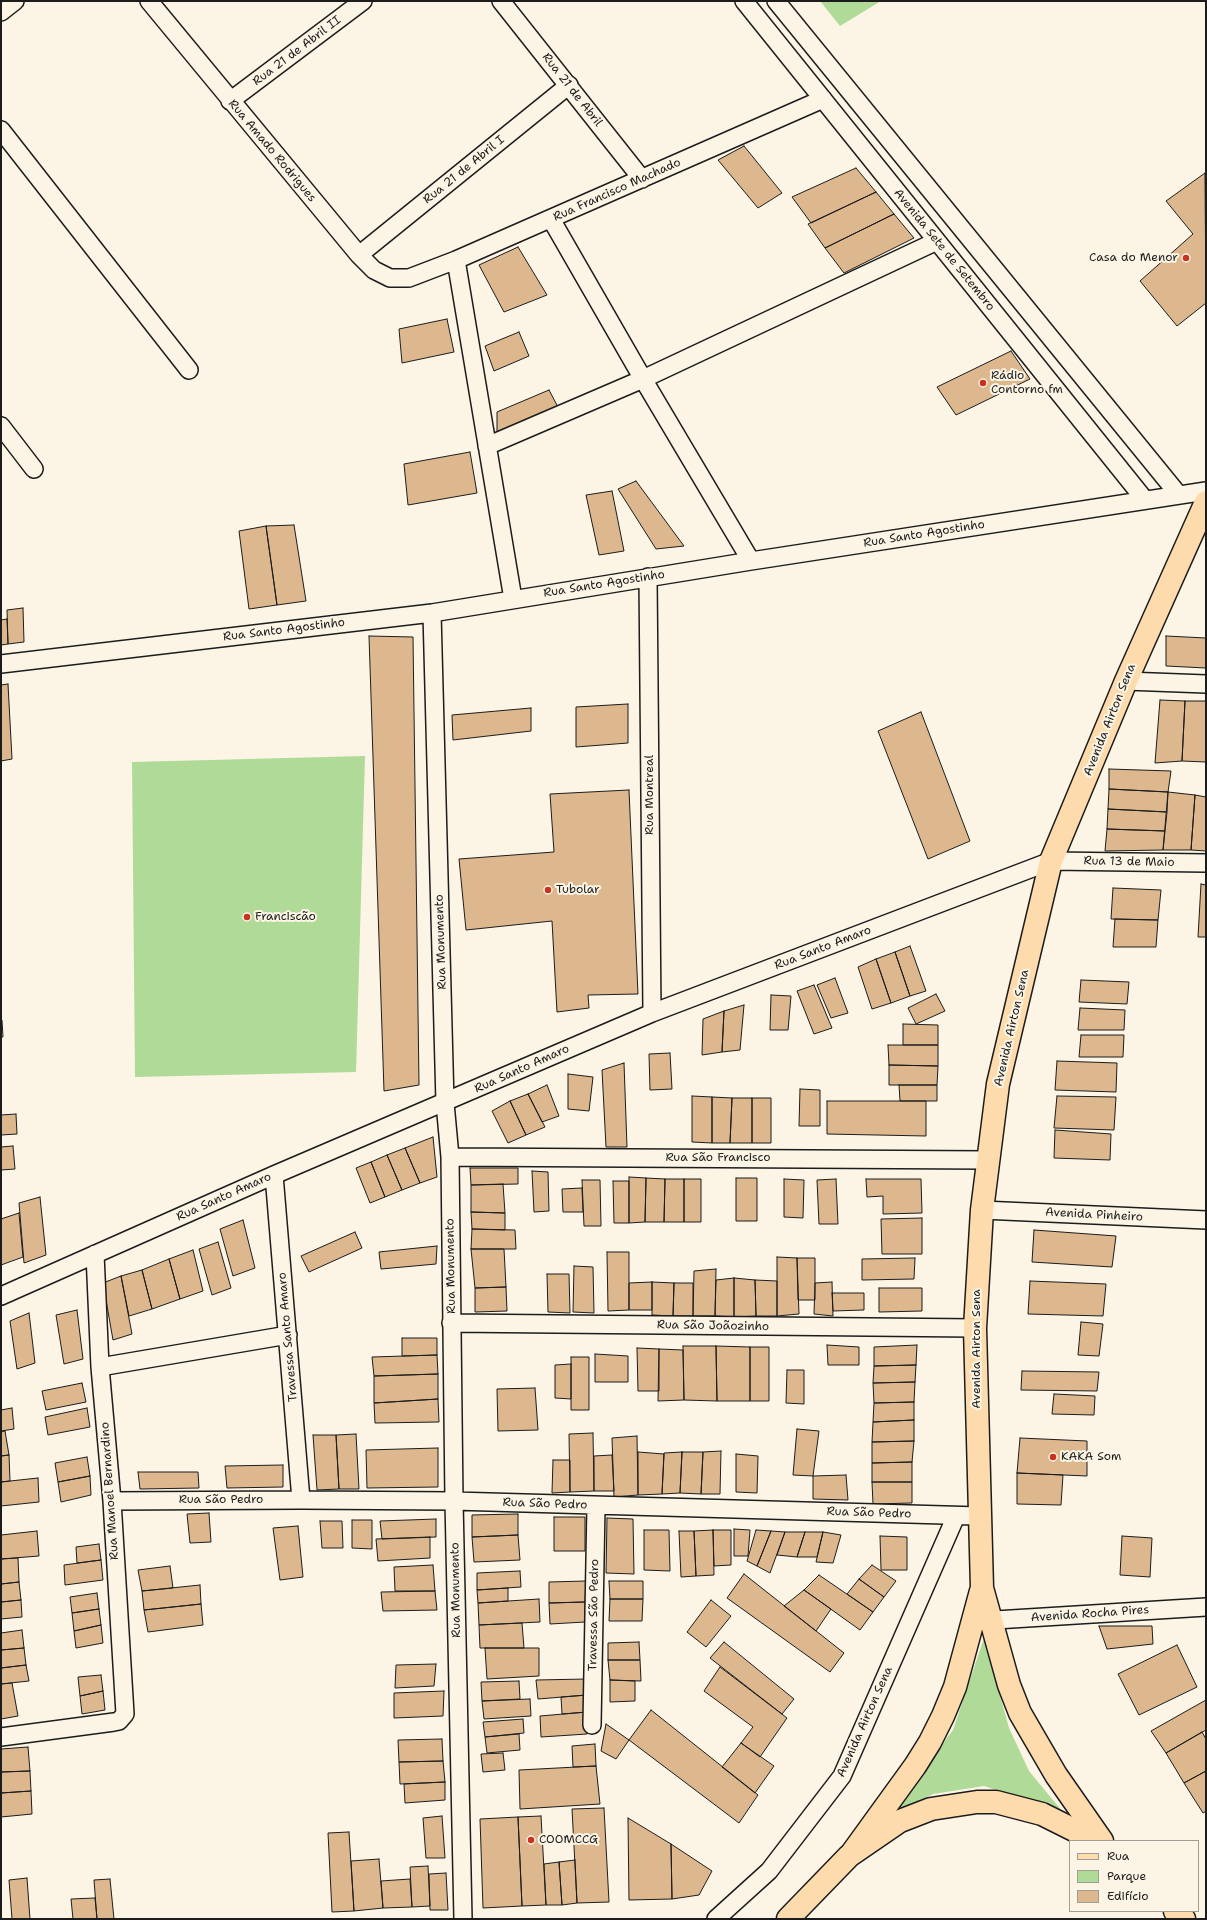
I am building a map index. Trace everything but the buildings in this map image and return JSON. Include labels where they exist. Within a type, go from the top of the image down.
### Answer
[{"type":"main road","name":"Avenida Airton Sena","points":[[849,1856],[930,1742],[955,1687],[982,1621],[975,1328],[982,1210],[987,1160],[998,1084],[1051,861],[1126,681],[1206,502]]},
{"type":"main road","name":"Avenida Airton Sena","points":[[982,1621],[1010,1685],[1020,1713],[1056,1775],[1101,1840]]},
{"type":"main road","points":[[788,1919],[849,1856],[900,1821],[931,1809],[976,1802],[996,1802],[1042,1814],[1094,1840]]},
{"type":"main road","points":[[1176,1912],[1184,1919]]},
{"type":"street","points":[[1,12],[15,1]]},
{"type":"street","name":"Rua Amado Rodrigues","points":[[149,1],[358,255],[374,270],[390,278],[409,278]]},
{"type":"street","name":"Rua 21 de Abril II","points":[[230,101],[363,1]]},
{"type":"street","name":"Rua 21 de Abril","points":[[501,1],[642,179]]},
{"type":"street","name":"Avenida Sete de Setembro","points":[[744,1],[1145,500]]},
{"type":"street","points":[[776,1],[1178,494]]},
{"type":"street","name":"Rua 21 de Abril I","points":[[358,255],[569,85]]},
{"type":"street","name":"Rua Francisco Machado","points":[[409,278],[456,260],[551,219],[823,99]]},
{"type":"street","points":[[1,130],[189,370]]},
{"type":"street","points":[[551,219],[751,561]]},
{"type":"street","points":[[487,446],[644,379],[937,241]]},
{"type":"street","points":[[456,260],[513,599]]},
{"type":"street","points":[[1,426],[34,469]]},
{"type":"street","name":"Rua Santo Agostinho","points":[[1,664],[432,613],[648,577],[1178,494],[1206,491]]},
{"type":"street","name":"Rua Montreal","points":[[648,577],[652,1013]]},
{"type":"street","name":"Rua Monumento","points":[[432,613],[445,1103],[450,1157],[454,1501],[463,1919]]},
{"type":"street","points":[[1126,681],[1206,684]]},
{"type":"street","name":"Rua Santo Amaro","points":[[1,1296],[274,1175],[652,1013],[1051,861]]},
{"type":"street","name":"Rua 13 de Maio","points":[[1051,861],[1206,863]]},
{"type":"street","name":"Rua São Francisco","points":[[450,1157],[987,1160]]},
{"type":"street","name":"Travessa Santo Amaro","points":[[274,1175],[301,1500]]},
{"type":"street","name":"Avenida Pinheiro","points":[[982,1210],[1206,1220]]},
{"type":"street","name":"Rua Manoel Bernardino","points":[[1,1737],[114,1722],[122,1718],[125,1714],[112,1501],[100,1367],[95,1254]]},
{"type":"street","name":"Rua São Joãozinho","points":[[451,1324],[975,1328]]},
{"type":"street","points":[[100,1367],[288,1335]]},
{"type":"street","name":"Rua São Pedro","points":[[112,1501],[454,1501],[979,1516]]},
{"type":"street","name":"Travessa São Pedro","points":[[592,1725],[596,1506]]},
{"type":"street","name":"Avenida Airton Sena","points":[[716,1919],[769,1871],[842,1776],[956,1516]]},
{"type":"street","name":"Avenida Rocha Pires","points":[[982,1621],[1206,1607]]},
{"type":"green space","points":[[820,1],[881,1],[840,26]]},
{"type":"green space","name":"Franciscão","points":[[365,756],[356,1072],[135,1077],[132,762]]},
{"type":"green space","points":[[984,1638],[1009,1728],[1029,1771],[1062,1811],[984,1786],[933,1794],[888,1816],[953,1730]]},
{"type":"place","name":"Casa do Menor","points":[[1186,258]]},
{"type":"place","name":"Rádio Contorno fm","points":[[983,383]]},
{"type":"place","name":"Tubolar","points":[[548,890]]},
{"type":"place","name":"Franciscão","points":[[247,917]]},
{"type":"place","name":"KAKA Som","points":[[1053,1457]]},
{"type":"place","name":"COOMCCG","points":[[531,1840]]}]
